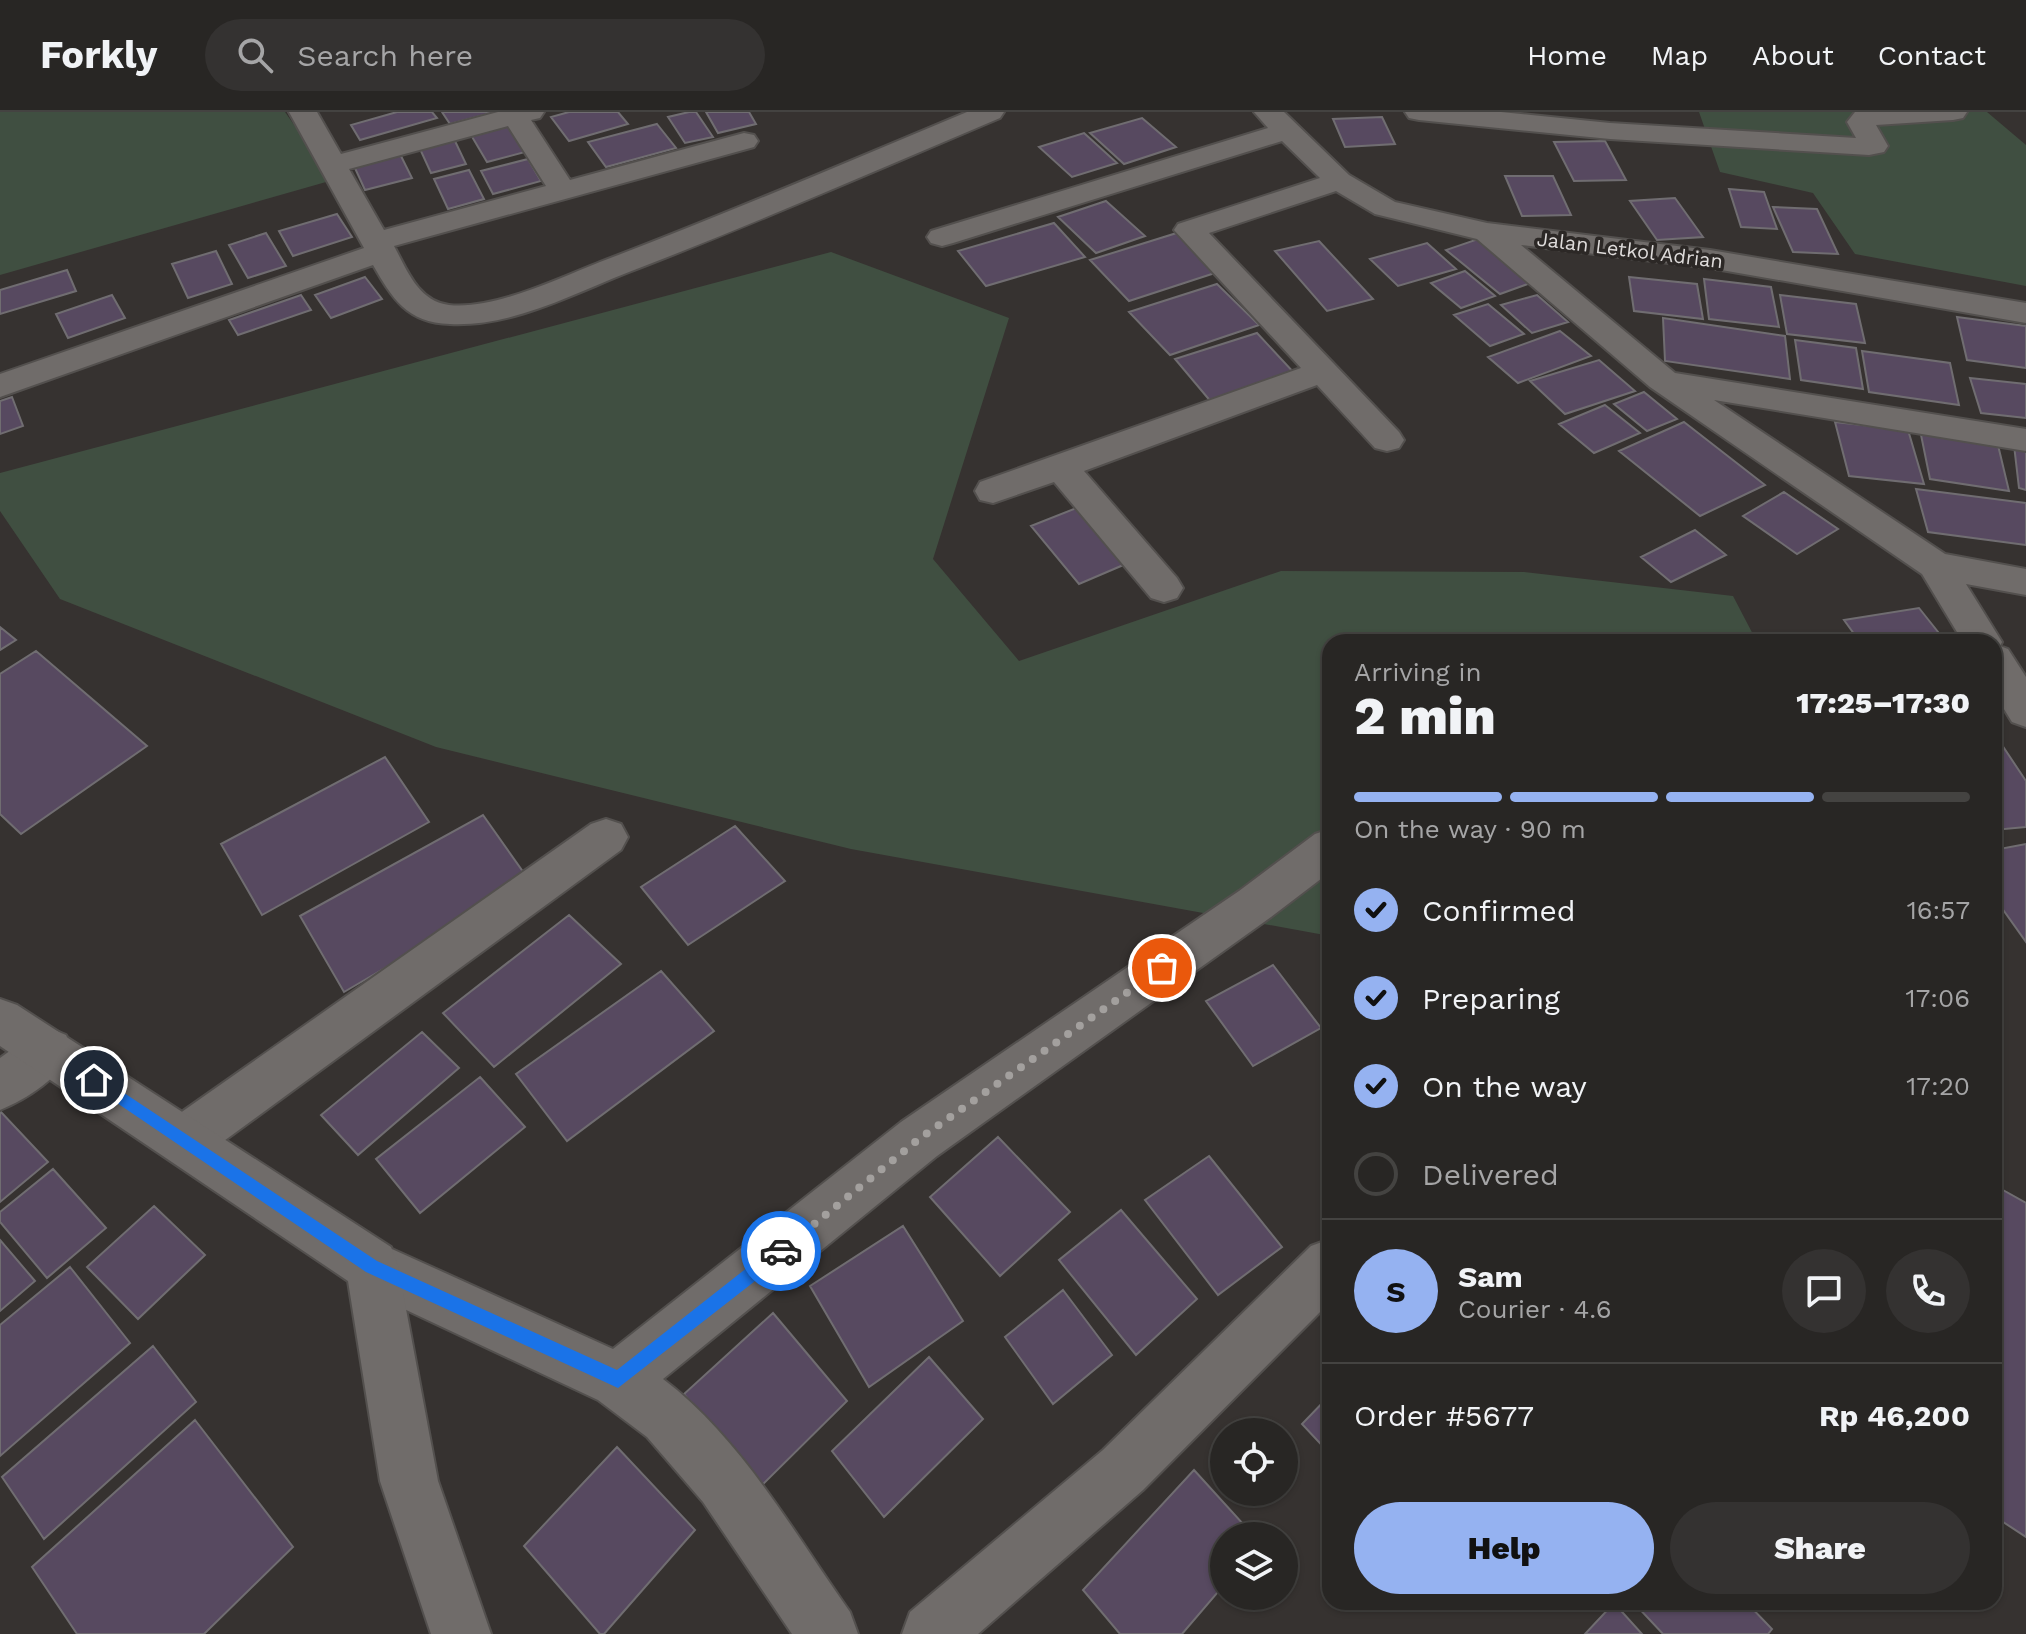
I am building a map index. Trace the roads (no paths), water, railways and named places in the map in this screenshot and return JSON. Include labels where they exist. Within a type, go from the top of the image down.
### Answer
[{"type":"street","points":[[303,112],[407,297],[422,307],[449,315],[509,308],[724,225],[990,112]]},
{"type":"street","points":[[1419,112],[1610,131],[1869,147],[1874,146],[1861,122],[1865,117],[1953,112]]},
{"type":"street","points":[[332,165],[519,113],[563,191]]},
{"type":"street","points":[[942,237],[1279,121]]},
{"type":"street","name":"Jalan Letkol Adrian","points":[[1279,121],[1339,181],[1385,208],[1487,232],[1710,259],[2026,313]]},
{"type":"street","points":[[0,386],[378,247],[744,141]]},
{"type":"street","points":[[1339,181],[1189,230],[1387,440]]},
{"type":"street","points":[[1487,232],[1662,380],[1935,565],[2026,582]]},
{"type":"street","points":[[993,491],[1322,372]]},
{"type":"street","points":[[1662,380],[2026,440]]},
{"type":"street","points":[[1061,467],[1164,588]]},
{"type":"street","points":[[1935,565],[1978,634]]},
{"type":"street","points":[[2002,672],[2026,711]]},
{"type":"street","points":[[184,1140],[606,837]]},
{"type":"street","points":[[618,1380],[919,1139],[1255,904],[1322,853]]},
{"type":"street","points":[[0,1020],[372,1266],[618,1380],[667,1417],[723,1482],[828,1634]]},
{"type":"street","points":[[0,1087],[49,1050]]},
{"type":"street","points":[[372,1266],[409,1481],[461,1634]]},
{"type":"street","points":[[932,1634],[1123,1470],[1322,1273]]}]
